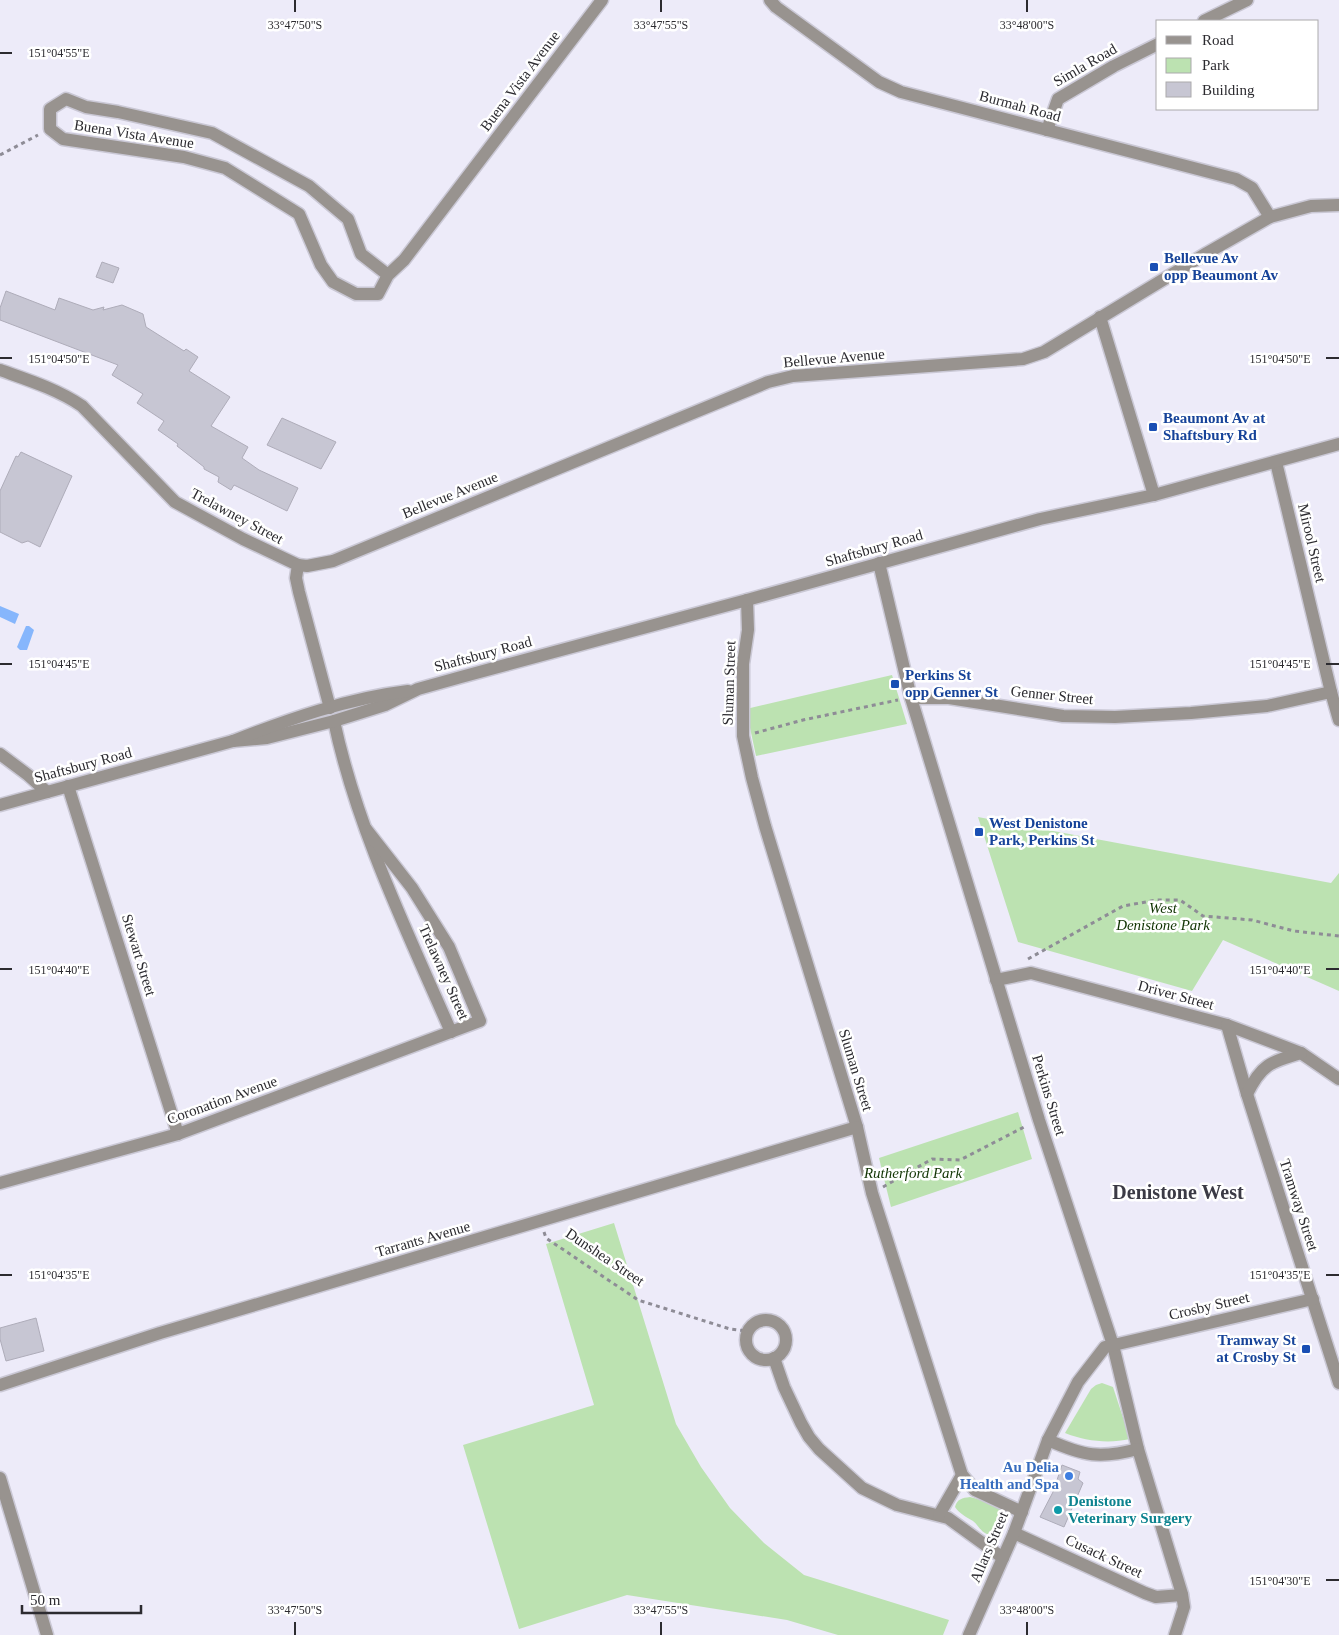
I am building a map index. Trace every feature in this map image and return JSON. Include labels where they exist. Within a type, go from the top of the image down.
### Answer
[{"type":"street","name":"Buena Vista Avenue","points":[[388,275],[362,254],[348,219],[309,186],[212,133],[118,112],[86,107],[66,99],[50,109],[50,129],[63,139],[184,157],[225,168],[299,214],[321,265],[333,282],[356,294],[378,294],[388,275],[404,260],[602,0]]},
{"type":"street","name":"Burmah Road","points":[[770,0],[776,7],[879,82],[901,92],[1236,180],[1252,188],[1270,217]]},
{"type":"street","points":[[1206,20],[1247,0]]},
{"type":"street","name":"Simla Road","points":[[1047,130],[1058,98],[1114,66],[1156,45]]},
{"type":"street","name":"Bellevue Avenue","points":[[298,565],[307,566],[333,561],[768,382],[793,376],[1024,359],[1044,352],[1270,217],[1311,206],[1339,205]]},
{"type":"street","points":[[1100,317],[1154,495]]},
{"type":"street","name":"Trelawney Street","points":[[0,370],[46,386],[76,402],[107,431],[175,502],[243,539],[298,565],[296,578],[299,592],[343,760],[366,829],[374,851],[451,1032],[480,1021],[449,947],[412,888],[366,829]]},
{"type":"street","name":"Shaftsbury Road","points":[[0,804],[233,741],[267,738],[332,714],[386,706],[418,689],[1040,519],[1154,495],[1339,444]]},
{"type":"street","name":"Mirool Street","points":[[1276,462],[1339,720]]},
{"type":"street","name":"Perkins Street","points":[[879,563],[911,698],[1039,1120],[1112,1345],[1138,1449],[1182,1595],[1184,1607],[1175,1635]]},
{"type":"street","name":"Sluman Street","points":[[747,600],[748,630],[743,664],[743,736],[765,826],[857,1127],[872,1193],[962,1475],[976,1490],[1022,1512]]},
{"type":"street","name":"Genner Street","points":[[911,698],[949,698],[1063,716],[1115,717],[1268,706],[1331,692]]},
{"type":"street","points":[[0,754],[47,792]]},
{"type":"street","name":"Stewart Street","points":[[68,786],[178,1134]]},
{"type":"street","name":"Driver Street","points":[[996,980],[1031,973],[1227,1025],[1301,1053],[1339,1079]]},
{"type":"street","name":"Tramway Street","points":[[1227,1025],[1247,1094],[1339,1383]]},
{"type":"street","name":"Coronation Avenue","points":[[0,1183],[178,1134],[451,1032]]},
{"type":"street","points":[[1247,1094],[1260,1071],[1284,1058],[1301,1053]]},
{"type":"street","name":"Tarrants Avenue","points":[[0,1386],[160,1333],[857,1127]]},
{"type":"street","name":"Crosby Street","points":[[1112,1345],[1312,1299]]},
{"type":"street","points":[[772,1320],[784,1330],[785,1347],[774,1358],[764,1360],[755,1356],[749,1349],[746,1340],[748,1331],[754,1323],[772,1320]]},
{"type":"street","name":"Allars Street","points":[[969,1635],[1014,1533],[1048,1440],[1078,1382],[1105,1347],[1112,1345]]},
{"type":"street","points":[[774,1358],[784,1388],[801,1423],[819,1449],[862,1488],[898,1505],[948,1518],[1003,1558]]},
{"type":"street","points":[[1048,1440],[1074,1451],[1095,1456],[1116,1455],[1138,1449]]},
{"type":"street","points":[[939,1515],[962,1475]]},
{"type":"street","points":[[0,1478],[47,1635]]},
{"type":"street","name":"Cusack Street","points":[[1014,1533],[1145,1593],[1156,1597],[1182,1595]]},
{"type":"path","points":[[0,155],[50,129]]},
{"type":"path","points":[[743,736],[803,720],[911,698]]},
{"type":"path","points":[[1020,964],[1123,906],[1157,900],[1180,900],[1203,916],[1252,920],[1294,931],[1339,936]]},
{"type":"path","points":[[872,1193],[932,1159],[960,1160],[1039,1120]]},
{"type":"path","name":"Dunshea Street","points":[[540,1222],[546,1238],[638,1300],[730,1329],[748,1331]]},
{"type":"green space","points":[[892,675],[907,724],[756,756],[746,709]]},
{"type":"green space","name":"West Denistone Park","points":[[978,817],[1331,883],[1339,873],[1339,991],[1223,940],[1192,991],[1018,942]]},
{"type":"green space","name":"Rutherford Park","points":[[1018,1112],[1032,1159],[891,1207],[879,1158]]},
{"type":"green space","points":[[614,1223],[676,1424],[701,1467],[730,1508],[764,1543],[804,1575],[949,1620],[943,1635],[838,1635],[787,1620],[627,1595],[519,1629],[463,1445],[594,1405],[546,1244]]},
{"type":"green space","points":[[1102,1383],[1113,1387],[1130,1439],[1097,1441],[1065,1433],[1091,1389]]},
{"type":"green space","points":[[970,1497],[991,1503],[1002,1510],[1005,1514],[1006,1524],[1001,1532],[992,1535],[985,1533],[955,1507],[962,1498]]},
{"type":"water","points":[[0,606],[19,614],[15,624],[0,617]]},
{"type":"water","points":[[26,626],[34,630],[27,650],[20,650],[17,647]]},
{"type":"building","points":[[102,262],[119,268],[113,283],[96,277]]},
{"type":"building","points":[[6,291],[55,310],[59,298],[93,310],[104,307],[103,310],[122,305],[143,314],[146,327],[184,351],[186,349],[198,357],[189,371],[230,397],[211,426],[248,447],[242,458],[259,470],[298,488],[287,511],[234,485],[231,490],[218,482],[219,477],[204,469],[204,467],[177,446],[178,444],[158,430],[164,421],[137,403],[143,394],[112,375],[118,365],[0,320],[0,308]]},
{"type":"building","points":[[282,418],[336,442],[321,469],[267,445]]},
{"type":"building","points":[[21,452],[72,476],[40,547],[28,541],[22,543],[0,532],[0,491],[16,456],[18,457]]},
{"type":"building","points":[[36,1318],[44,1351],[6,1361],[0,1339],[0,1328]]},
{"type":"building","points":[[1062,1465],[1080,1472],[1078,1479],[1083,1483],[1064,1527],[1040,1517],[1053,1492]]},
{"type":"place","name":"Bellevue Av opp Beaumont Av","points":[[1154,267]]},
{"type":"place","name":"Beaumont Av at Shaftsbury Rd","points":[[1153,427]]},
{"type":"place","name":"Perkins St opp Genner St","points":[[895,684]]},
{"type":"place","name":"West Denistone Park, Perkins St","points":[[979,832]]},
{"type":"place","name":"Tramway St at Crosby St","points":[[1306,1349]]},
{"type":"place","name":"Au Delia Health and Spa","points":[[1069,1476]]},
{"type":"place","name":"Denistone Veterinary Surgery","points":[[1058,1510]]},
{"type":"district","name":"Denistone West","points":[[1178,1192]]}]
